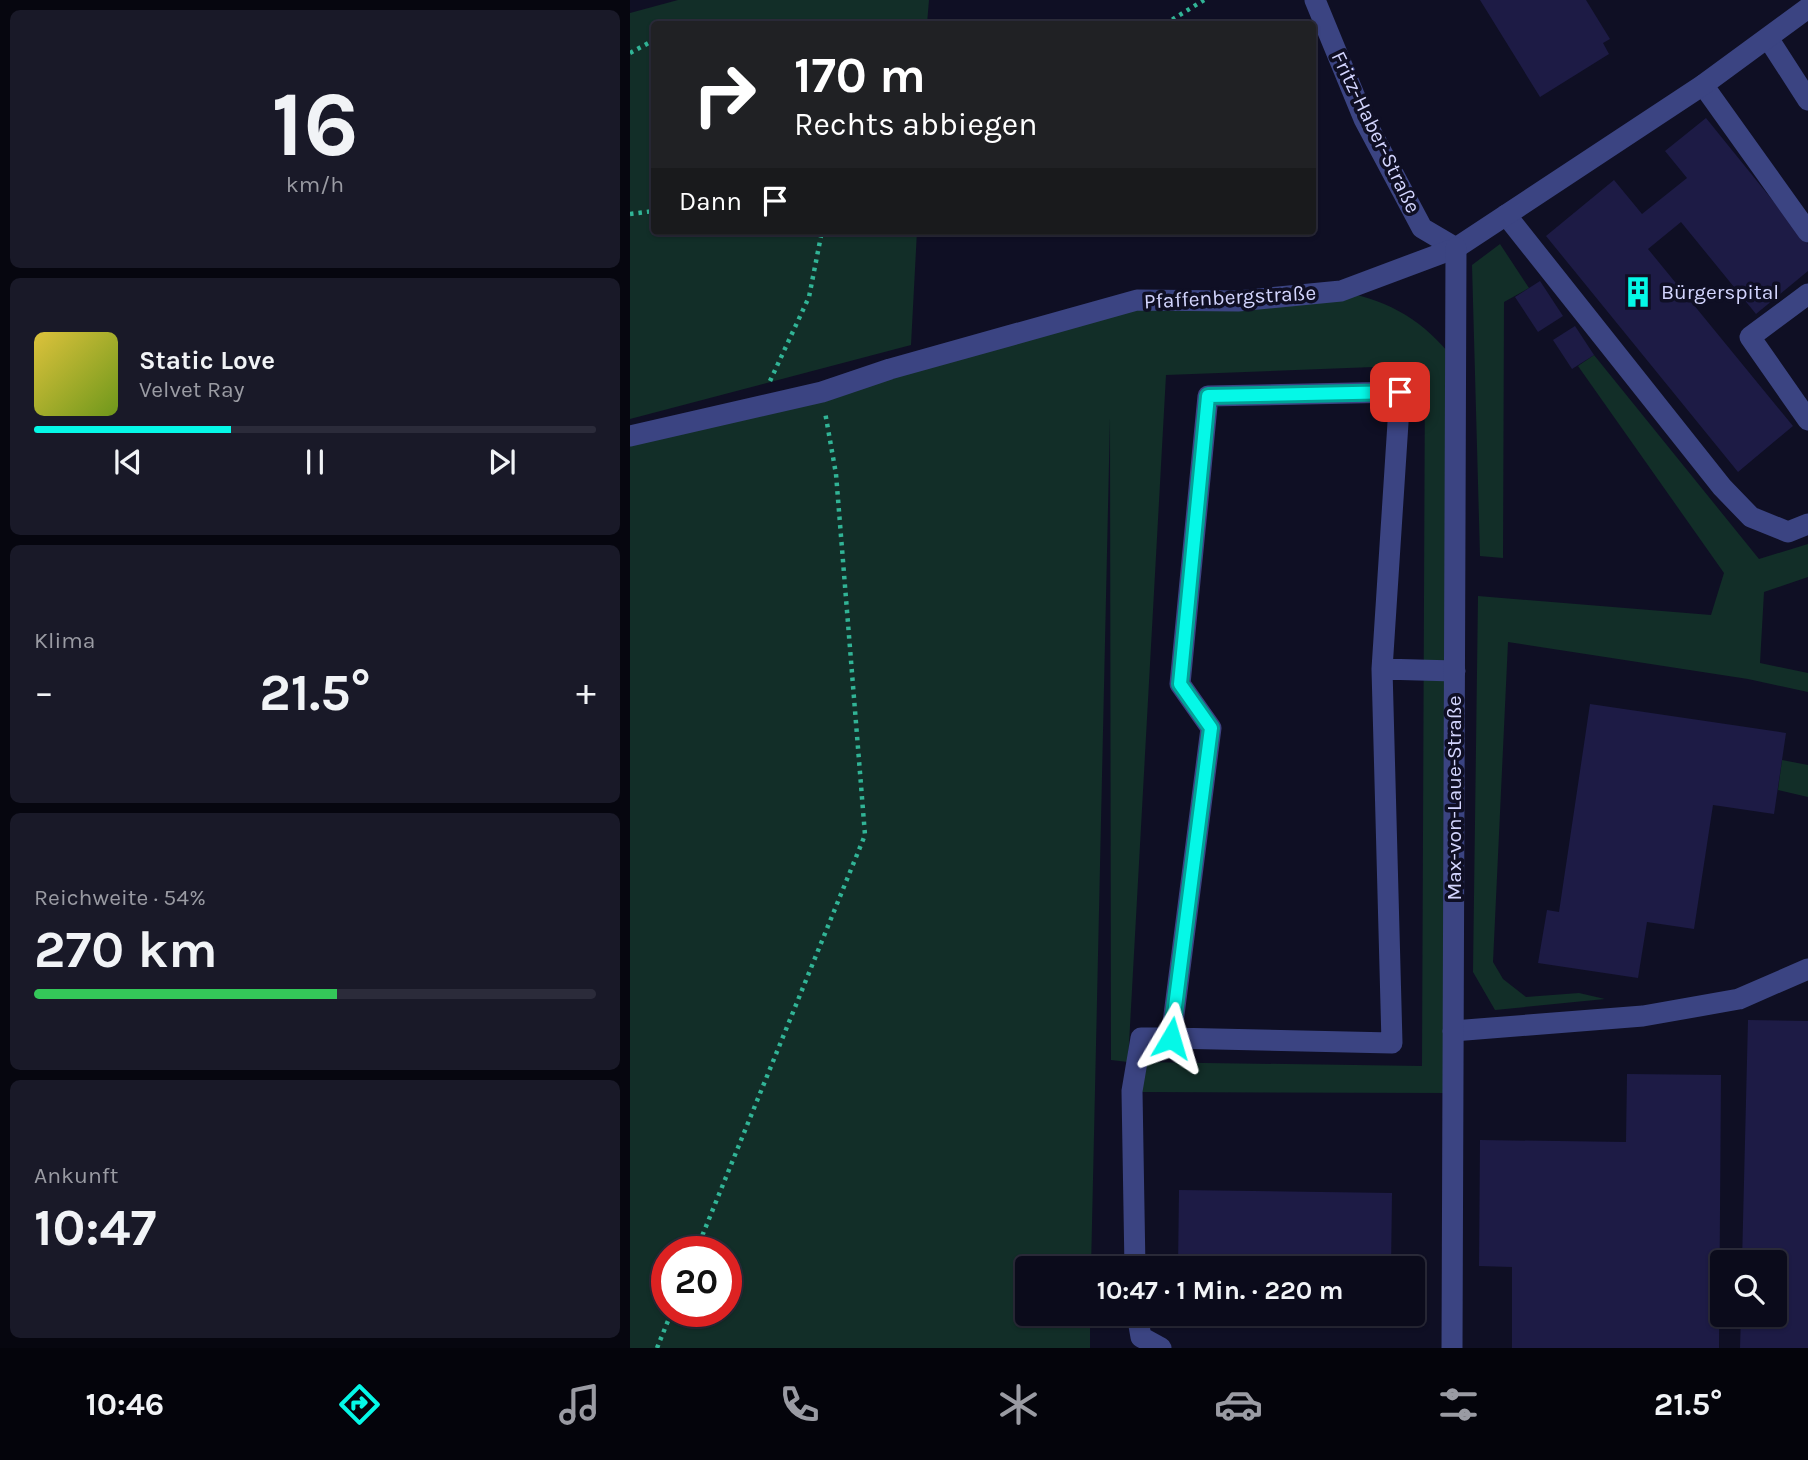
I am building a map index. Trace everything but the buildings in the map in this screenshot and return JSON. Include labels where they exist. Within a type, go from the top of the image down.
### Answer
[{"type":"street","name":"Fritz-Haber-Straße","points":[[1315,0],[1364,119],[1422,228],[1456,248]]},
{"type":"street","name":"Pfaffenbergstraße","points":[[630,436],[821,392],[890,369],[1137,300],[1238,301],[1341,291],[1456,248],[1703,85],[1808,8]]},
{"type":"street","points":[[1768,38],[1808,100]]},
{"type":"street","points":[[1703,85],[1808,232]]},
{"type":"street","points":[[1506,215],[1649,398],[1751,517],[1788,531],[1808,524]]},
{"type":"street","name":"Max-von-Laue-Straße","points":[[1452,1348],[1456,248]]},
{"type":"street","points":[[1808,294],[1750,337],[1808,420]]},
{"type":"street","points":[[1135,1256],[1132,1091],[1141,1038],[1392,1043],[1382,669],[1400,392],[1208,396],[1180,684],[1211,728],[1171,1038]]},
{"type":"street","points":[[1382,669],[1455,671]]},
{"type":"street","points":[[1453,1031],[1643,1016],[1739,999],[1808,969]]},
{"type":"street","points":[[1140,1326],[1141,1337],[1161,1348]]},
{"type":"path","points":[[1170,21],[1204,0]]},
{"type":"path","points":[[630,53],[651,42]]},
{"type":"path","points":[[630,214],[651,211]]},
{"type":"path","points":[[758,407],[809,297],[821,235]]},
{"type":"path","points":[[702,1236],[865,835],[836,474],[821,392]]},
{"type":"path","points":[[657,1348],[666,1327]]},
{"type":"green space","points":[[678,0],[929,0],[927,21],[651,21],[651,235],[917,235],[911,345],[630,419],[630,13]]},
{"type":"green space","points":[[1500,244],[1529,288],[1504,302],[1503,558],[1480,556],[1472,265]]},
{"type":"green space","points":[[1341,291],[1391,307],[1431,334],[1456,361],[1453,1093],[1140,1092],[1138,1062],[1422,1066],[1425,365],[1166,375],[1128,1062],[1111,1060],[1110,418],[1091,1256],[1015,1256],[1015,1326],[1090,1326],[1090,1348],[630,1348],[630,436],[1137,300]]},
{"type":"green space","points":[[1594,355],[1759,559],[1808,544],[1808,577],[1764,592],[1760,663],[1808,673],[1808,692],[1748,679],[1508,642],[1493,962],[1503,979],[1526,997],[1579,993],[1605,999],[1495,1010],[1473,972],[1478,596],[1711,615],[1724,573],[1578,366]]},
{"type":"green space","points":[[1782,760],[1808,765],[1808,797],[1778,790]]},
{"type":"place","name":"Bürgerspital","points":[[1638,292]]},
{"type":"route","points":[[1171,1038],[1211,728],[1180,684],[1208,396],[1400,392]]}]
